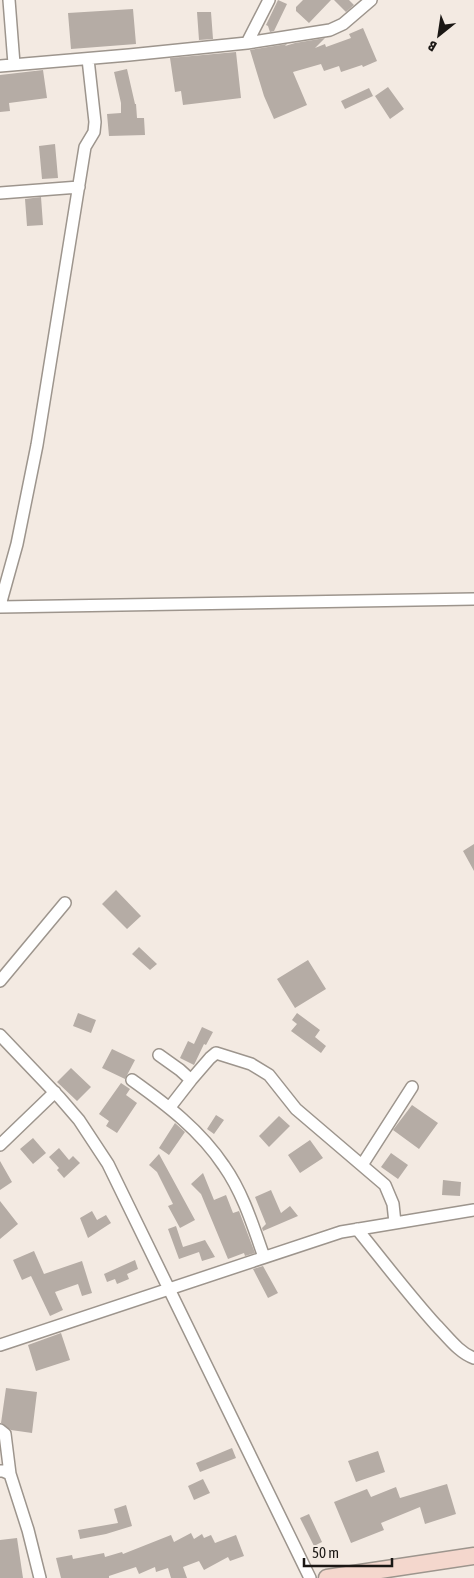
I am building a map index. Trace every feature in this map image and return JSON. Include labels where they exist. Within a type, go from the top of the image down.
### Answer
[{"type":"main road","points":[[327,1578],[474,1556]]},
{"type":"street","points":[[9,0],[14,64]]},
{"type":"street","points":[[247,43],[269,0]]},
{"type":"street","points":[[0,66],[247,43],[338,27],[371,0]]},
{"type":"street","points":[[88,59],[94,104],[94,132],[85,147],[37,445],[17,544],[0,606],[474,599]]},
{"type":"street","points":[[0,192],[79,187]]},
{"type":"street","points":[[0,981],[65,903]]},
{"type":"street","points":[[0,1035],[80,1120],[108,1164],[310,1578]]},
{"type":"street","points":[[170,1107],[191,1080],[216,1053],[252,1064],[269,1075],[296,1108],[385,1185],[393,1204],[395,1223]]},
{"type":"street","points":[[158,1055],[191,1080]]},
{"type":"street","points":[[132,1080],[170,1107],[203,1139],[225,1166],[245,1205],[264,1257]]},
{"type":"street","points":[[362,1165],[412,1088]]},
{"type":"street","points":[[0,1145],[55,1092]]},
{"type":"street","points":[[0,1345],[341,1232],[474,1210]]},
{"type":"street","points":[[357,1229],[410,1295],[442,1331],[465,1353],[474,1358]]},
{"type":"street","points":[[0,1430],[5,1434],[5,1473],[28,1530],[40,1578]]},
{"type":"building","points":[[278,0],[287,4],[274,31],[270,32],[266,25]]},
{"type":"building","points":[[303,0],[331,0],[309,23],[296,11],[296,7]]},
{"type":"building","points":[[334,0],[349,0],[354,5],[346,12]]},
{"type":"building","points":[[133,9],[136,44],[71,49],[68,13]]},
{"type":"building","points":[[197,12],[211,12],[213,39],[199,40]]},
{"type":"building","points":[[363,28],[377,61],[363,67],[362,65],[341,72],[339,66],[324,71],[321,64],[293,72],[307,105],[274,119],[264,96],[250,50],[287,44],[285,46],[325,38],[315,48],[325,44],[326,47],[351,38],[349,34]]},
{"type":"building","points":[[236,52],[241,98],[183,105],[181,91],[175,92],[170,58]]},
{"type":"building","points":[[127,69],[136,104],[137,118],[144,118],[145,135],[109,136],[107,114],[121,113],[121,103],[114,72]]},
{"type":"building","points":[[43,70],[47,98],[9,103],[10,111],[0,112],[0,75]]},
{"type":"building","points":[[388,87],[404,109],[390,119],[375,96]]},
{"type":"building","points":[[369,88],[373,96],[345,109],[341,101]]},
{"type":"building","points":[[55,144],[58,178],[42,179],[39,146]]},
{"type":"building","points":[[41,197],[43,225],[27,226],[25,199]]},
{"type":"building","points":[[474,844],[474,871],[463,851]]},
{"type":"building","points":[[116,890],[141,916],[127,929],[102,904]]},
{"type":"building","points":[[139,947],[157,964],[150,970],[132,954]]},
{"type":"building","points":[[308,960],[326,989],[295,1008],[277,979]]},
{"type":"building","points":[[78,1013],[96,1020],[91,1033],[73,1026]]},
{"type":"building","points":[[297,1013],[320,1030],[315,1037],[326,1046],[321,1053],[291,1031],[297,1024],[292,1020]]},
{"type":"building","points":[[202,1027],[213,1032],[206,1045],[204,1044],[194,1065],[180,1058],[188,1041],[194,1044]]},
{"type":"building","points":[[112,1049],[135,1060],[125,1079],[102,1068]]},
{"type":"building","points":[[71,1068],[91,1087],[77,1101],[57,1082]]},
{"type":"building","points":[[121,1083],[130,1089],[126,1095],[137,1103],[117,1133],[106,1126],[109,1121],[99,1114]]},
{"type":"building","points":[[412,1105],[438,1123],[419,1149],[393,1130]]},
{"type":"building","points":[[216,1115],[224,1120],[214,1134],[207,1129]]},
{"type":"building","points":[[279,1116],[290,1126],[269,1147],[259,1136]]},
{"type":"building","points":[[175,1123],[185,1132],[169,1155],[159,1148]]},
{"type":"building","points":[[33,1138],[46,1153],[33,1164],[20,1149]]},
{"type":"building","points":[[310,1140],[323,1158],[300,1173],[288,1155]]},
{"type":"building","points":[[59,1148],[69,1160],[73,1156],[80,1163],[64,1178],[57,1170],[59,1168],[49,1157]]},
{"type":"building","points":[[391,1153],[408,1165],[398,1179],[381,1167]]},
{"type":"building","points":[[159,1154],[195,1220],[180,1228],[168,1206],[173,1204],[157,1172],[149,1165]]},
{"type":"building","points":[[0,1161],[12,1182],[0,1190]]},
{"type":"building","points":[[203,1173],[214,1200],[226,1195],[233,1213],[239,1211],[255,1253],[245,1256],[244,1253],[228,1259],[201,1194],[191,1184]]},
{"type":"building","points":[[443,1180],[461,1182],[460,1196],[442,1195]]},
{"type":"building","points":[[271,1190],[281,1213],[290,1206],[298,1216],[263,1231],[262,1228],[266,1224],[255,1197]]},
{"type":"building","points":[[0,1201],[18,1224],[0,1239]]},
{"type":"building","points":[[92,1211],[97,1220],[106,1215],[111,1223],[88,1238],[80,1218]]},
{"type":"building","points":[[176,1226],[183,1247],[205,1240],[215,1257],[202,1261],[199,1252],[179,1259],[168,1229]]},
{"type":"building","points":[[34,1251],[44,1274],[82,1261],[92,1293],[82,1296],[78,1284],[55,1292],[63,1310],[50,1316],[31,1276],[22,1280],[13,1260]]},
{"type":"building","points":[[135,1260],[138,1269],[127,1274],[129,1279],[117,1284],[115,1279],[107,1282],[104,1274]]},
{"type":"building","points":[[263,1266],[278,1293],[268,1298],[253,1269]]},
{"type":"building","points":[[61,1333],[70,1360],[36,1371],[28,1345]]},
{"type":"building","points":[[6,1388],[37,1392],[32,1433],[11,1430],[1,1423]]},
{"type":"building","points":[[232,1448],[236,1458],[200,1472],[196,1463]]},
{"type":"building","points":[[378,1451],[385,1472],[356,1482],[348,1461]]},
{"type":"building","points":[[203,1479],[210,1493],[194,1500],[188,1486]]},
{"type":"building","points":[[447,1484],[456,1514],[425,1524],[420,1507],[381,1523],[384,1530],[351,1543],[334,1502],[367,1489],[371,1497],[396,1487],[400,1498]]},
{"type":"building","points":[[126,1505],[132,1526],[80,1539],[78,1530],[118,1523],[114,1509]]},
{"type":"building","points":[[309,1514],[322,1542],[314,1546],[300,1518]]},
{"type":"building","points":[[191,1533],[194,1539],[202,1534],[204,1538],[211,1535],[215,1543],[236,1535],[244,1556],[230,1561],[228,1557],[204,1570],[199,1561],[183,1567],[187,1578],[171,1578],[168,1568],[156,1572],[155,1567],[139,1574],[136,1567],[109,1576],[109,1578],[61,1578],[56,1558],[72,1555],[73,1559],[104,1553],[105,1557],[122,1552],[123,1554],[171,1535],[174,1542]]},
{"type":"building","points":[[17,1538],[23,1578],[0,1578],[0,1540]]}]
